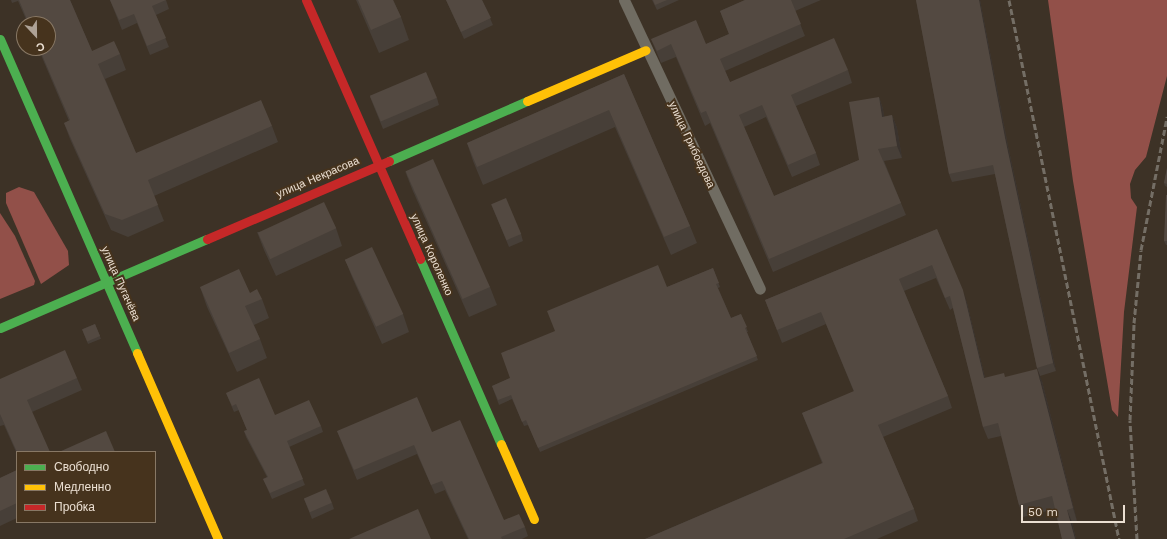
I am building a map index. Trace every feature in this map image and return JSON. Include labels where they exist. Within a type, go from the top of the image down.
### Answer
[{"type":"street","name":"улица Короленко","points":[[306,0],[534,519]]},
{"type":"street","name":"улица Грибоедова","points":[[624,0],[646,50],[760,289]]},
{"type":"street","name":"улица Пугачёва","points":[[0,39],[218,539]]},
{"type":"street","name":"улица Некрасова","points":[[0,328],[646,50]]},
{"type":"shaded area","points":[[1048,0],[1167,0],[1167,76],[1146,157],[1135,170],[1130,184],[1131,198],[1137,207],[1124,312],[1118,417],[1112,410],[1073,181]]},
{"type":"shaded area","points":[[19,187],[34,192],[68,251],[69,265],[41,284],[6,203],[6,193]]},
{"type":"shaded area","points":[[0,213],[15,236],[35,281],[34,285],[0,299]]},
{"type":"building","points":[[19,0],[70,0],[92,51],[114,41],[120,54],[98,64],[136,153],[261,100],[272,126],[148,180],[158,205],[122,220],[105,214],[64,123],[70,120],[42,56],[56,56],[56,16],[26,16]]},
{"type":"building","points":[[110,0],[166,0],[152,6],[166,38],[147,46],[134,14],[119,20]]},
{"type":"building","points":[[358,0],[393,0],[401,17],[371,30]]},
{"type":"building","points":[[446,0],[482,0],[491,18],[461,32]]},
{"type":"building","points":[[653,0],[667,0],[655,5]]},
{"type":"building","points":[[745,0],[791,0],[801,24],[720,59],[730,82],[834,38],[848,70],[791,95],[816,153],[788,165],[762,105],[739,115],[774,196],[859,160],[849,102],[879,97],[882,117],[892,115],[897,146],[878,149],[901,203],[769,259],[706,111],[701,113],[671,44],[657,51],[651,39],[696,20],[706,44],[729,34],[720,11]]},
{"type":"building","points":[[916,0],[979,0],[1005,138],[1053,363],[1037,368],[993,165],[949,174]]},
{"type":"building","points":[[426,72],[437,98],[381,122],[370,96]]},
{"type":"building","points":[[624,74],[690,226],[664,237],[609,110],[477,167],[467,143]]},
{"type":"building","points":[[433,159],[490,287],[463,299],[406,171]]},
{"type":"building","points":[[1167,168],[1167,184],[1164,183]]},
{"type":"building","points":[[1166,195],[1167,241],[1164,241]]},
{"type":"building","points":[[506,198],[521,234],[507,240],[491,204]]},
{"type":"building","points":[[324,202],[336,228],[270,259],[258,233]]},
{"type":"building","points":[[937,229],[963,290],[984,378],[1004,373],[1005,377],[1037,369],[1073,508],[1067,510],[1075,539],[1062,539],[1052,496],[1019,505],[998,423],[983,427],[950,296],[945,298],[932,265],[899,279],[948,396],[878,425],[914,509],[844,539],[645,539],[823,463],[802,413],[854,391],[821,312],[777,330],[765,300]]},
{"type":"building","points":[[372,247],[403,314],[376,327],[345,260]]},
{"type":"building","points":[[658,265],[667,287],[713,268],[719,283],[716,284],[731,318],[741,314],[747,327],[745,328],[757,356],[538,448],[526,420],[522,422],[511,395],[498,400],[492,386],[510,378],[501,353],[555,331],[547,311]]},
{"type":"building","points":[[239,269],[250,293],[257,289],[262,299],[245,306],[260,339],[229,353],[200,287]]},
{"type":"building","points":[[95,324],[100,336],[87,341],[82,329]]},
{"type":"building","points":[[65,350],[77,378],[27,400],[50,451],[17,451],[0,414],[0,379]]},
{"type":"building","points":[[259,378],[275,415],[309,400],[321,426],[287,441],[303,479],[270,493],[263,479],[268,477],[244,431],[247,430],[236,404],[232,406],[226,393]]},
{"type":"building","points":[[417,397],[432,432],[460,420],[504,520],[519,514],[525,527],[501,537],[502,539],[469,539],[442,481],[431,485],[414,445],[354,470],[337,431]]},
{"type":"building","points":[[106,431],[115,451],[61,451]]},
{"type":"building","points":[[16,470],[16,503],[0,511],[0,478]]},
{"type":"building","points":[[326,489],[332,503],[310,512],[304,498]]},
{"type":"building","points":[[418,509],[431,539],[349,539]]},
{"type":"railway","points":[[1009,0],[1119,539]]},
{"type":"railway","points":[[1137,539],[1130,420],[1134,323],[1141,250],[1167,117]]},
{"type":"traffic: fast","points":[[0,39],[137,353]]},
{"type":"traffic: fast","points":[[389,161],[527,101]]},
{"type":"traffic: fast","points":[[0,328],[207,239]]},
{"type":"traffic: fast","points":[[420,259],[501,444]]},
{"type":"traffic: slow","points":[[527,101],[646,50]]},
{"type":"traffic: slow","points":[[137,353],[218,539]]},
{"type":"traffic: slow","points":[[501,444],[534,519]]},
{"type":"traffic: jam","points":[[306,0],[420,259]]},
{"type":"traffic: jam","points":[[207,239],[389,161]]}]
